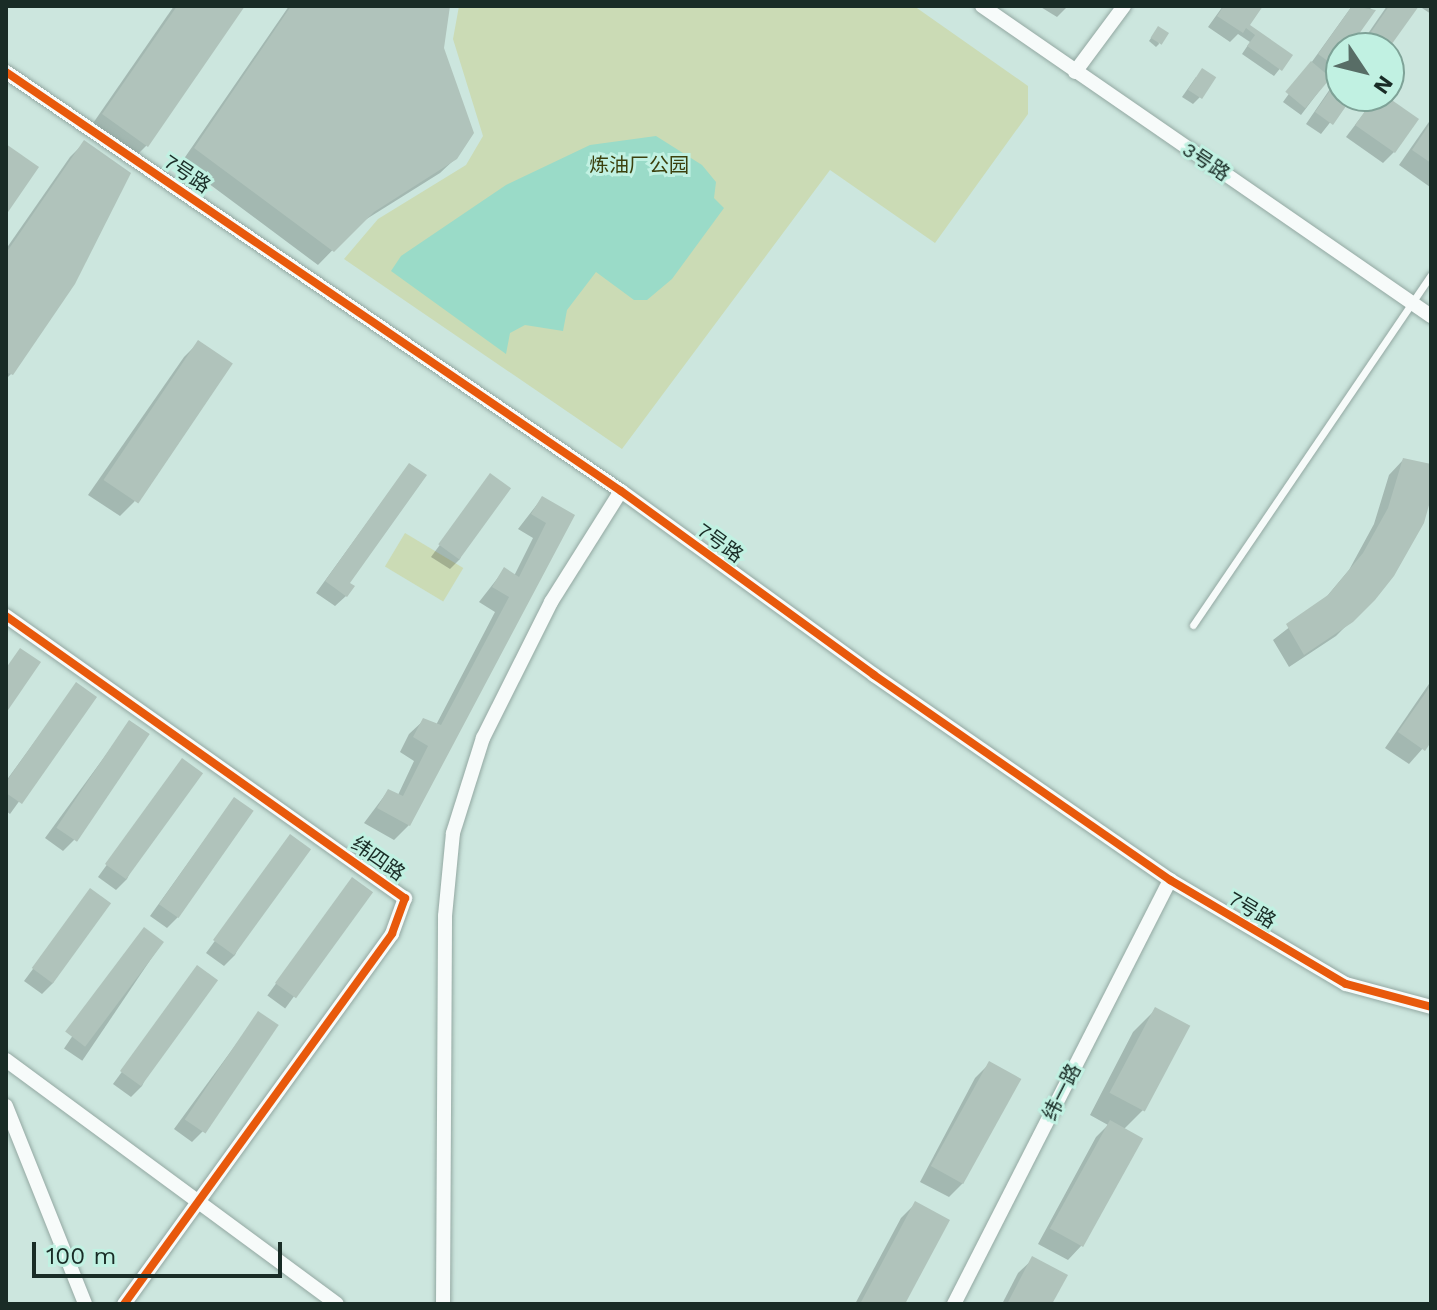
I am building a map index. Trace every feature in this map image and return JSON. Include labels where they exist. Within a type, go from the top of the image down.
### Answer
[{"type":"street","name":"3号路","points":[[982,6],[1431,316]]},
{"type":"street","points":[[1075,72],[1124,6]]},
{"type":"street","name":"7号路","points":[[6,72],[621,491],[874,675],[1170,880],[1346,984],[1431,1007]]},
{"type":"street","points":[[443,1304],[445,916],[453,833],[483,738],[551,602],[621,491]]},
{"type":"street","name":"纬四路","points":[[6,616],[405,898],[392,934],[124,1304]]},
{"type":"street","name":"纬一路","points":[[954,1304],[1170,880]]},
{"type":"street","points":[[6,1060],[337,1304]]},
{"type":"street","points":[[6,1106],[85,1304]]},
{"type":"lane","points":[[1193,625],[1431,275]]},
{"type":"green space","name":"炼油厂公园","points":[[459,6],[914,6],[1028,86],[1028,114],[935,243],[830,170],[622,449],[344,259],[378,219],[466,165],[483,136],[453,39]]},
{"type":"green space","points":[[405,533],[463,568],[443,601],[385,566]]},
{"type":"shaded area","points":[[656,136],[702,165],[716,182],[714,198],[724,208],[672,279],[647,300],[634,300],[596,272],[567,310],[563,331],[525,325],[510,333],[506,354],[391,271],[401,256],[506,185],[590,145]]},
{"type":"building","points":[[177,6],[245,6],[148,147],[102,114]]},
{"type":"building","points":[[291,6],[450,6],[444,48],[474,133],[457,159],[374,212],[334,252],[194,148]]},
{"type":"building","points":[[1224,6],[1263,6],[1250,25],[1293,55],[1282,71],[1247,46],[1255,35],[1246,28],[1243,33],[1217,16]]},
{"type":"building","points":[[1352,6],[1376,10],[1360,32],[1334,32]]},
{"type":"building","points":[[1389,6],[1419,6],[1400,32],[1371,32]]},
{"type":"building","points":[[1158,26],[1169,33],[1162,45],[1151,38]]},
{"type":"building","points":[[1325,44],[1325,59],[1318,54]]},
{"type":"building","points":[[1311,61],[1325,73],[1325,85],[1305,108],[1285,92]]},
{"type":"building","points":[[1202,68],[1216,77],[1202,99],[1188,90]]},
{"type":"building","points":[[1325,98],[1325,112],[1342,112],[1333,125],[1315,112]]},
{"type":"building","points":[[1405,109],[1419,119],[1395,153],[1355,125],[1364,112],[1405,112]]},
{"type":"building","points":[[1431,122],[1431,163],[1412,150]]},
{"type":"building","points":[[84,140],[131,173],[75,284],[13,375],[6,372],[6,253]]},
{"type":"building","points":[[6,144],[39,167],[6,215]]},
{"type":"building","points":[[198,340],[233,363],[138,504],[103,480]]},
{"type":"building","points":[[1403,458],[1431,464],[1431,498],[1424,523],[1394,576],[1375,600],[1353,622],[1304,655],[1286,624],[1328,595],[1363,553],[1388,508]]},
{"type":"building","points":[[409,463],[427,475],[350,583],[355,586],[347,597],[325,581]]},
{"type":"building","points":[[490,473],[511,488],[459,559],[438,544]]},
{"type":"building","points":[[542,496],[575,515],[410,826],[377,808],[388,789],[403,796],[428,746],[413,737],[423,718],[441,725],[509,597],[492,587],[504,567],[519,577],[546,523],[531,514]]},
{"type":"building","points":[[20,648],[41,662],[6,713],[6,668]]},
{"type":"building","points":[[76,682],[97,697],[22,804],[6,793],[6,782]]},
{"type":"building","points":[[1431,685],[1431,742],[1425,751],[1398,732]]},
{"type":"building","points":[[129,720],[150,734],[77,842],[56,828]]},
{"type":"building","points":[[182,758],[203,773],[126,879],[105,864]]},
{"type":"building","points":[[234,797],[254,811],[179,918],[159,904]]},
{"type":"building","points":[[290,834],[311,849],[234,955],[213,940]]},
{"type":"building","points":[[352,877],[373,892],[296,998],[275,983]]},
{"type":"building","points":[[90,888],[111,903],[53,983],[32,968]]},
{"type":"building","points":[[144,927],[164,942],[85,1047],[65,1032]]},
{"type":"building","points":[[197,965],[218,980],[141,1086],[120,1071]]},
{"type":"building","points":[[1155,1007],[1190,1026],[1145,1111],[1109,1093]]},
{"type":"building","points":[[258,1011],[279,1025],[205,1134],[185,1120]]},
{"type":"building","points":[[989,1061],[1021,1079],[963,1184],[931,1166]]},
{"type":"building","points":[[1110,1120],[1143,1138],[1083,1247],[1050,1228]]},
{"type":"building","points":[[915,1201],[950,1220],[905,1304],[860,1304]]},
{"type":"building","points":[[1032,1256],[1068,1275],[1052,1304],[1007,1304]]},
{"type":"cycle path","points":[[6,72],[621,491],[874,675],[1170,880],[1346,984],[1431,1007]]},
{"type":"cycle path","points":[[6,616],[405,898],[392,934],[124,1304]]}]
